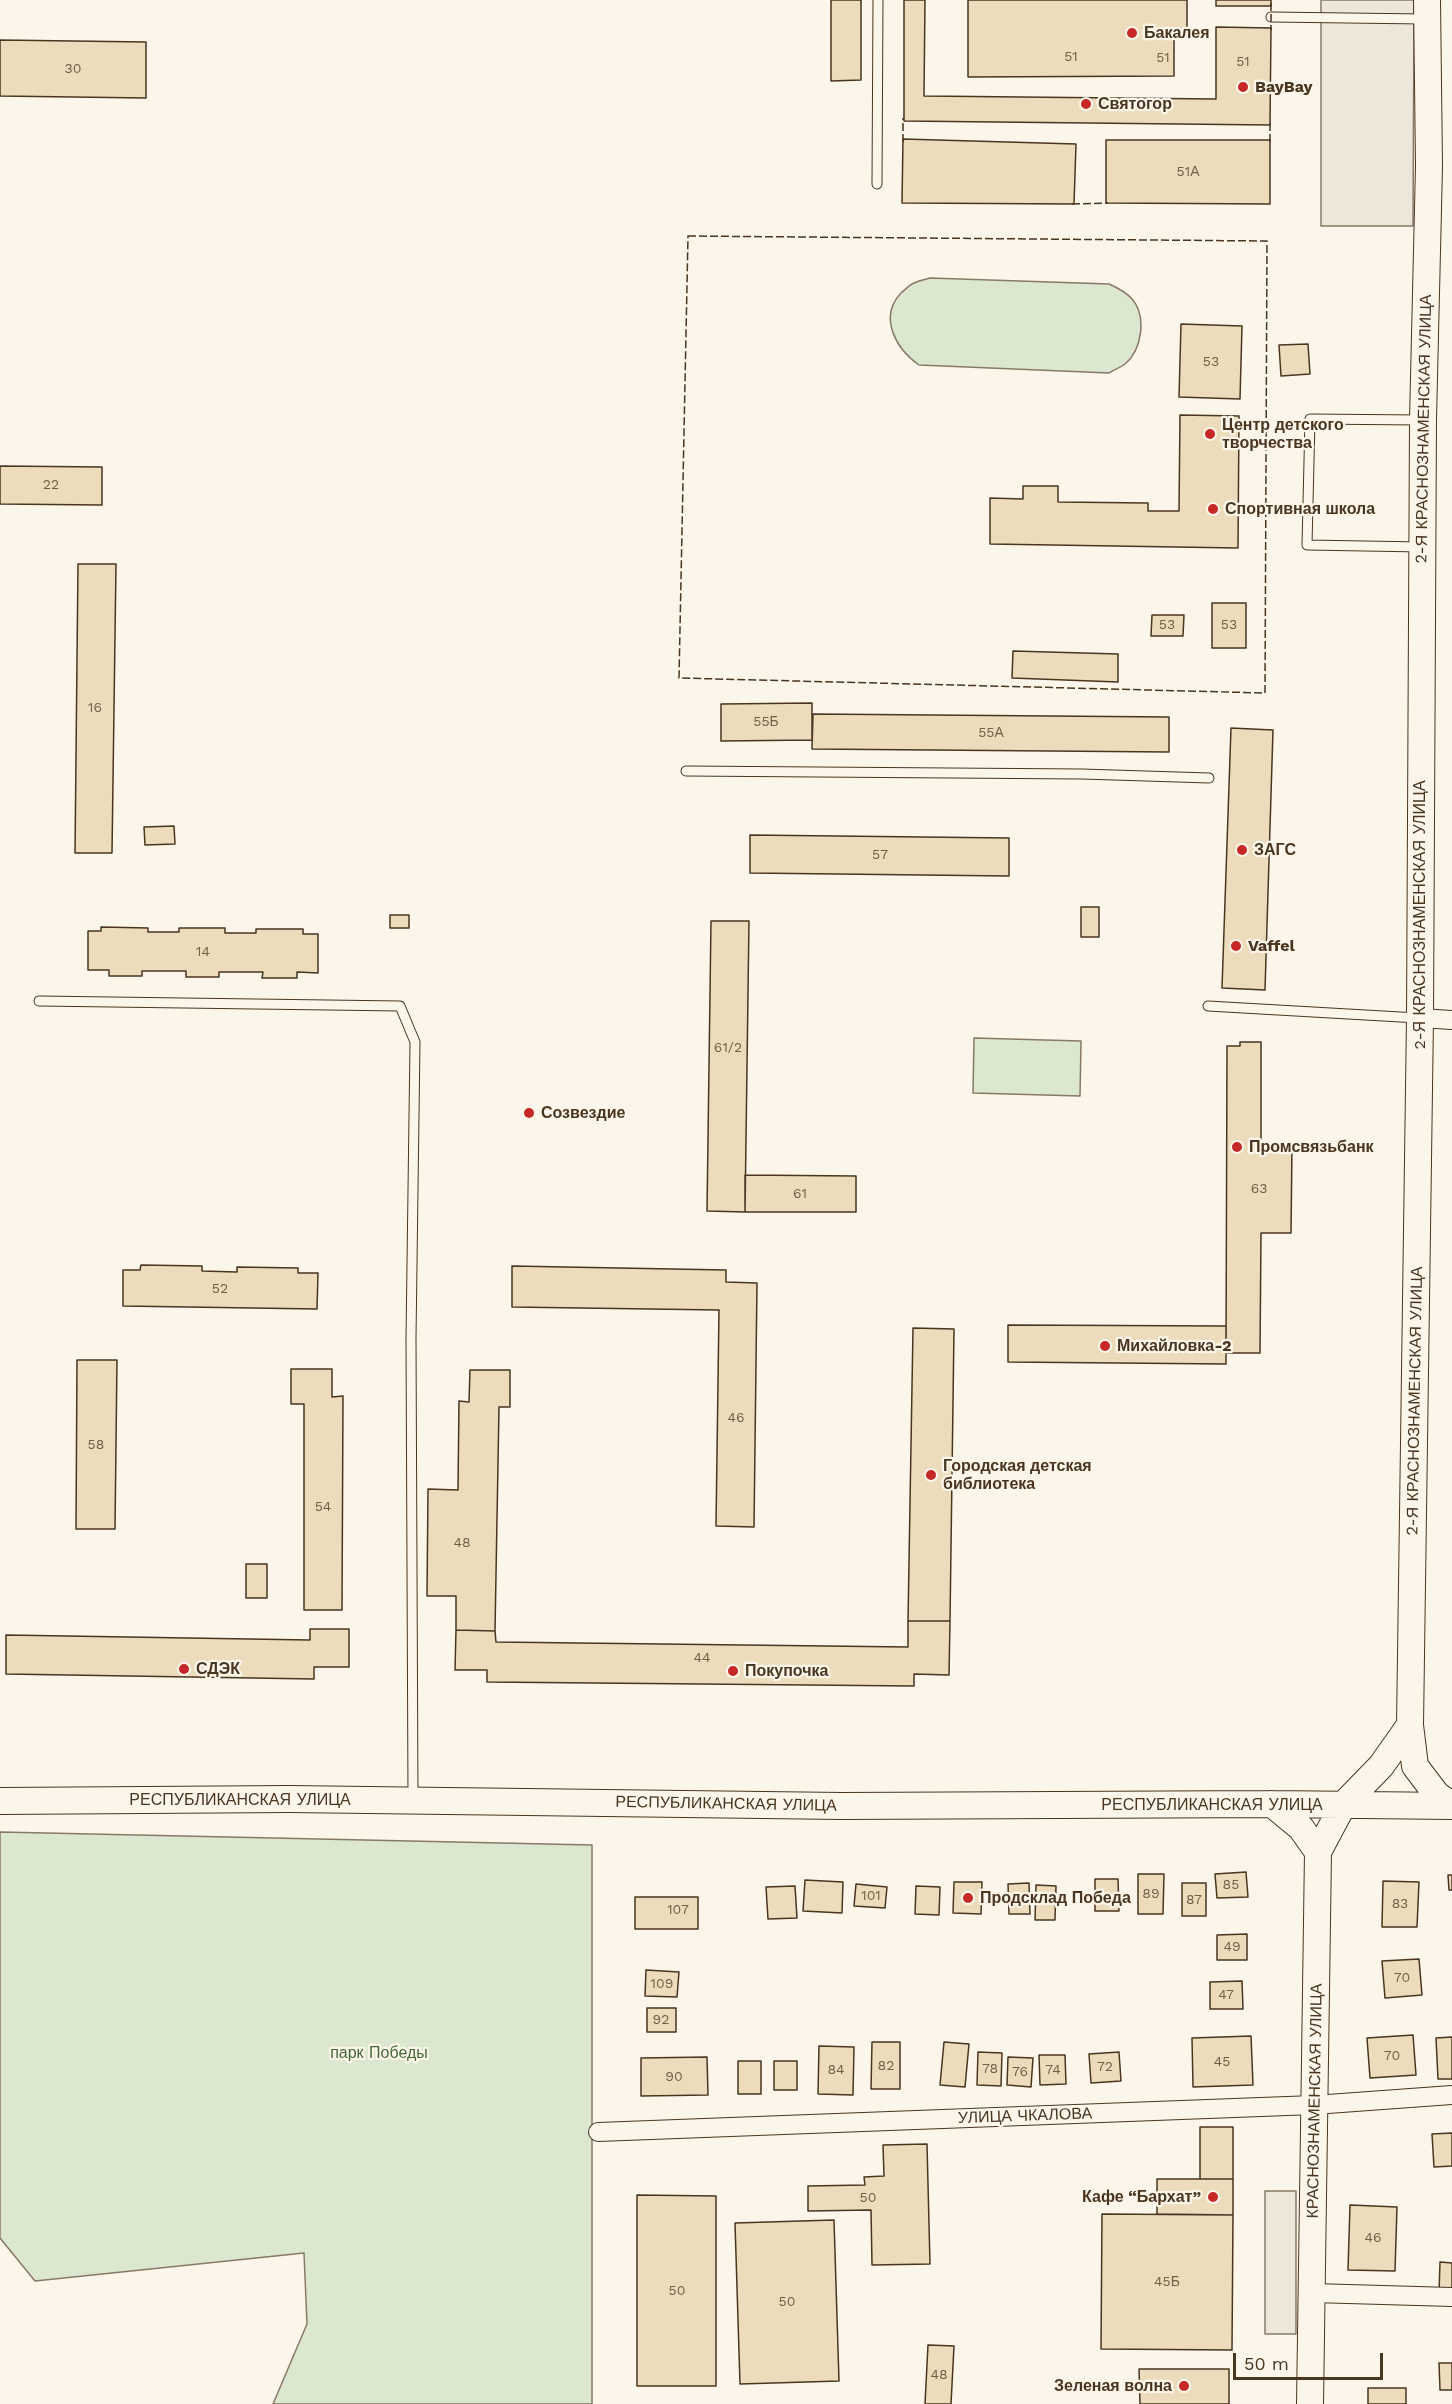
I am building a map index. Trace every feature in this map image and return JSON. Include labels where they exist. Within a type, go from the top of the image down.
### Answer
[{"type":"street","name":"2-Я КРАСНОЗНАМЕНСКАЯ УЛИЦА","points":[[1427,9],[1429,166],[1423,420],[1420,1018],[1410,1725],[1414,1766],[1437,1795],[1452,1806]]},
{"type":"street","points":[[1420,1018],[1452,1020]]},
{"type":"street","points":[[1343,1805],[1381,1766],[1410,1725]]},
{"type":"street","name":"РЕСПУБЛИКАНСКАЯ УЛИЦА","points":[[0,1801],[289,1799],[842,1806],[1272,1804],[1452,1806]]},
{"type":"street","points":[[1272,1804],[1301,1828],[1318,1852]]},
{"type":"street","name":"КРАСНОЗНАМЕНСКАЯ УЛИЦА","points":[[1310,2404],[1318,1852],[1343,1805]]},
{"type":"street","name":"УЛИЦА ЧКАЛОВА","points":[[598,2132],[1314,2105],[1452,2095]]},
{"type":"street","points":[[1313,2293],[1452,2297]]},
{"type":"lane","points":[[877,184],[878,0]]},
{"type":"lane","points":[[1271,17],[1427,9]]},
{"type":"lane","points":[[1422,547],[1307,545],[1310,418],[1423,420]]},
{"type":"lane","points":[[686,771],[1082,774],[1209,778]]},
{"type":"lane","points":[[39,1000],[400,1006],[415,1042],[411,1338],[412,1800]]},
{"type":"lane","points":[[1208,1005],[1420,1018]]},
{"type":"green space","points":[[930,278],[1109,284],[1127,294],[1137,306],[1141,323],[1139,342],[1131,358],[1109,373],[919,365],[897,342],[891,322],[891,312],[894,302],[901,293],[916,282]]},
{"type":"green space","points":[[974,1038],[1081,1041],[1080,1096],[973,1093]]},
{"type":"green space","name":"парк Победы","points":[[0,1832],[592,1845],[592,2404],[273,2404],[307,2324],[304,2253],[35,2281],[0,2238]]},
{"type":"shaded area","points":[[1321,0],[1414,0],[1413,226],[1321,226]]},
{"type":"shaded area","points":[[1265,2191],[1296,2191],[1296,2334],[1265,2334]]},
{"type":"building","points":[[831,0],[861,0],[861,80],[831,81]]},
{"type":"building","points":[[904,0],[925,0],[924,96],[1216,99],[1216,27],[1271,28],[1270,125],[904,121]]},
{"type":"building","points":[[968,0],[1187,0],[1187,37],[1174,37],[1174,76],[968,77]]},
{"type":"building","points":[[1216,0],[1271,0],[1271,6],[1216,6]]},
{"type":"building","points":[[0,40],[146,42],[146,98],[0,96]]},
{"type":"building","points":[[903,139],[1076,144],[1074,204],[902,203]]},
{"type":"building","points":[[1106,140],[1270,140],[1270,204],[1106,203]]},
{"type":"building","points":[[1181,324],[1242,326],[1240,399],[1179,397]]},
{"type":"building","points":[[1308,344],[1310,374],[1281,376],[1279,345]]},
{"type":"building","points":[[1180,415],[1239,416],[1238,548],[990,544],[990,498],[1023,499],[1023,486],[1058,486],[1058,502],[1148,503],[1148,511],[1179,511]]},
{"type":"building","points":[[0,466],[102,467],[102,505],[0,504]]},
{"type":"building","points":[[78,564],[116,564],[112,853],[75,853]]},
{"type":"building","points":[[1212,603],[1246,603],[1246,648],[1212,648]]},
{"type":"building","points":[[1152,615],[1184,615],[1183,636],[1151,636]]},
{"type":"building","points":[[1013,651],[1118,654],[1118,682],[1012,678]]},
{"type":"building","points":[[812,703],[812,740],[721,741],[721,704]]},
{"type":"building","points":[[813,714],[1169,717],[1169,752],[812,749]]},
{"type":"building","points":[[1231,728],[1273,730],[1265,990],[1222,988]]},
{"type":"building","points":[[174,826],[175,844],[145,845],[144,827]]},
{"type":"building","points":[[750,835],[1009,838],[1009,876],[750,873]]},
{"type":"building","points":[[1081,907],[1099,907],[1099,937],[1081,937]]},
{"type":"building","points":[[390,915],[409,915],[409,928],[390,928]]},
{"type":"building","points":[[711,921],[749,921],[745,1212],[707,1211]]},
{"type":"building","points":[[101,927],[148,928],[148,932],[179,932],[179,928],[225,928],[225,933],[256,933],[256,929],[303,929],[303,934],[318,934],[318,973],[297,972],[297,978],[262,978],[263,972],[219,972],[219,977],[186,977],[186,971],[142,971],[142,976],[109,976],[109,970],[88,970],[88,931],[101,931]]},
{"type":"building","points":[[1240,1042],[1261,1042],[1261,1145],[1292,1145],[1291,1233],[1261,1233],[1260,1353],[1226,1353],[1227,1046],[1240,1046]]},
{"type":"building","points":[[745,1175],[856,1176],[856,1212],[745,1212]]},
{"type":"building","points":[[141,1265],[202,1266],[202,1271],[237,1272],[237,1267],[298,1268],[298,1273],[318,1273],[317,1309],[123,1306],[123,1270],[140,1270]]},
{"type":"building","points":[[512,1266],[726,1270],[726,1282],[757,1283],[754,1527],[716,1526],[719,1310],[512,1307]]},
{"type":"building","points":[[1008,1325],[1226,1326],[1226,1364],[1008,1362]]},
{"type":"building","name":"Городская детская библиотека","points":[[913,1328],[954,1329],[950,1621],[908,1621]]},
{"type":"building","points":[[77,1360],[117,1360],[115,1529],[76,1529]]},
{"type":"building","points":[[291,1369],[332,1369],[332,1397],[343,1396],[342,1610],[304,1610],[304,1404],[291,1404]]},
{"type":"building","points":[[470,1370],[510,1370],[510,1407],[499,1407],[495,1631],[456,1630],[456,1596],[427,1596],[428,1489],[458,1490],[459,1401],[469,1402]]},
{"type":"building","points":[[246,1564],[267,1564],[267,1598],[246,1598]]},
{"type":"building","points":[[908,1621],[950,1621],[949,1675],[914,1674],[914,1686],[487,1682],[487,1670],[455,1670],[456,1630],[495,1631],[496,1642],[908,1647]]},
{"type":"building","points":[[310,1629],[349,1629],[349,1667],[314,1667],[314,1679],[6,1674],[6,1635],[310,1640]]},
{"type":"building","points":[[1246,1872],[1248,1897],[1217,1898],[1215,1874]]},
{"type":"building","points":[[1138,1874],[1164,1874],[1163,1914],[1138,1914]]},
{"type":"building","points":[[1448,1875],[1452,1875],[1452,1890],[1449,1890]]},
{"type":"building","points":[[1095,1879],[1118,1879],[1119,1911],[1095,1911]]},
{"type":"building","points":[[805,1880],[843,1882],[842,1913],[803,1911]]},
{"type":"building","points":[[1383,1881],[1419,1882],[1417,1927],[1382,1927]]},
{"type":"building","name":"Продсклад Победа","points":[[954,1882],[982,1882],[981,1914],[953,1913]]},
{"type":"building","points":[[1029,1883],[1030,1914],[1009,1914],[1008,1884]]},
{"type":"building","points":[[1182,1883],[1206,1883],[1206,1916],[1182,1916]]},
{"type":"building","points":[[856,1884],[887,1887],[885,1908],[854,1906]]},
{"type":"building","points":[[1036,1885],[1056,1886],[1055,1920],[1035,1920]]},
{"type":"building","points":[[795,1886],[797,1918],[768,1919],[766,1887]]},
{"type":"building","points":[[916,1886],[940,1887],[939,1915],[915,1914]]},
{"type":"building","points":[[635,1897],[698,1897],[698,1929],[635,1929]]},
{"type":"building","points":[[1247,1934],[1247,1960],[1217,1960],[1217,1935]]},
{"type":"building","points":[[1419,1959],[1422,1995],[1385,1998],[1382,1961]]},
{"type":"building","points":[[646,1970],[679,1972],[677,1997],[645,1996]]},
{"type":"building","points":[[1242,1981],[1243,2009],[1210,2009],[1210,1982]]},
{"type":"building","points":[[647,2008],[676,2008],[676,2032],[647,2032]]},
{"type":"building","points":[[1413,2035],[1416,2075],[1370,2078],[1367,2038]]},
{"type":"building","points":[[1251,2036],[1253,2085],[1193,2087],[1192,2038]]},
{"type":"building","points":[[1452,2037],[1452,2079],[1438,2079],[1436,2038]]},
{"type":"building","points":[[872,2042],[900,2042],[900,2089],[871,2089]]},
{"type":"building","points":[[944,2042],[969,2044],[965,2087],[940,2085]]},
{"type":"building","points":[[819,2046],[854,2047],[853,2095],[818,2094]]},
{"type":"building","points":[[978,2052],[1002,2053],[1001,2086],[977,2085]]},
{"type":"building","points":[[1119,2052],[1121,2081],[1091,2083],[1089,2054]]},
{"type":"building","points":[[1039,2055],[1065,2055],[1066,2084],[1040,2085]]},
{"type":"building","points":[[707,2057],[708,2095],[641,2096],[641,2058]]},
{"type":"building","points":[[1008,2057],[1033,2058],[1031,2087],[1007,2085]]},
{"type":"building","points":[[738,2061],[761,2061],[761,2094],[738,2094]]},
{"type":"building","points":[[774,2061],[797,2061],[797,2090],[774,2090]]},
{"type":"building","points":[[1200,2127],[1233,2127],[1233,2179],[1200,2179]]},
{"type":"building","points":[[1452,2133],[1452,2166],[1434,2167],[1432,2134]]},
{"type":"building","points":[[927,2144],[930,2264],[872,2265],[871,2210],[808,2211],[808,2186],[865,2185],[864,2177],[884,2176],[883,2145]]},
{"type":"building","points":[[1157,2179],[1233,2179],[1233,2215],[1157,2214]]},
{"type":"building","points":[[637,2195],[716,2196],[716,2386],[637,2386]]},
{"type":"building","points":[[1350,2205],[1397,2207],[1395,2271],[1348,2270]]},
{"type":"building","points":[[1102,2214],[1233,2215],[1232,2350],[1101,2349]]},
{"type":"building","points":[[834,2220],[839,2381],[740,2384],[735,2223]]},
{"type":"building","points":[[1440,2262],[1452,2263],[1452,2294],[1439,2293]]},
{"type":"building","points":[[928,2345],[954,2346],[951,2404],[925,2404]]},
{"type":"building","points":[[1439,2363],[1452,2363],[1452,2390],[1440,2390]]},
{"type":"building","name":"Зеленая волна","points":[[1139,2369],[1229,2369],[1229,2404],[1140,2404]]},
{"type":"building","points":[[1368,2388],[1406,2388],[1406,2404],[1368,2404]]},
{"type":"fence","points":[[1271,3],[1271,30]]},
{"type":"fence","points":[[903,118],[903,142]]},
{"type":"fence","points":[[1270,123],[1270,144]]},
{"type":"fence","points":[[1072,204],[1108,203]]},
{"type":"fence","points":[[688,236],[1267,241],[1265,693],[679,678],[688,236]]},
{"type":"place","name":"Бакалея","points":[[1132,33]]},
{"type":"place","name":"BayBay","points":[[1243,87]]},
{"type":"place","name":"Святогор","points":[[1086,104]]},
{"type":"place","name":"Центр детского творчества","points":[[1210,434]]},
{"type":"place","name":"Спортивная школа","points":[[1213,509]]},
{"type":"place","name":"ЗАГС","points":[[1242,850]]},
{"type":"place","name":"Vaffel","points":[[1236,946]]},
{"type":"place","name":"Созвездие","points":[[529,1113]]},
{"type":"place","name":"Промсвязьбанк","points":[[1237,1147]]},
{"type":"place","name":"Михайловка-2","points":[[1105,1346]]},
{"type":"place","name":"Городская детская библиотека","points":[[931,1475]]},
{"type":"place","name":"СДЭК","points":[[184,1669]]},
{"type":"place","name":"Покупочка","points":[[733,1671]]},
{"type":"place","name":"Продсклад Победа","points":[[968,1898]]},
{"type":"place","name":"Кафе “Бархат”","points":[[1213,2197]]},
{"type":"place","name":"Зеленая волна","points":[[1184,2386]]}]
